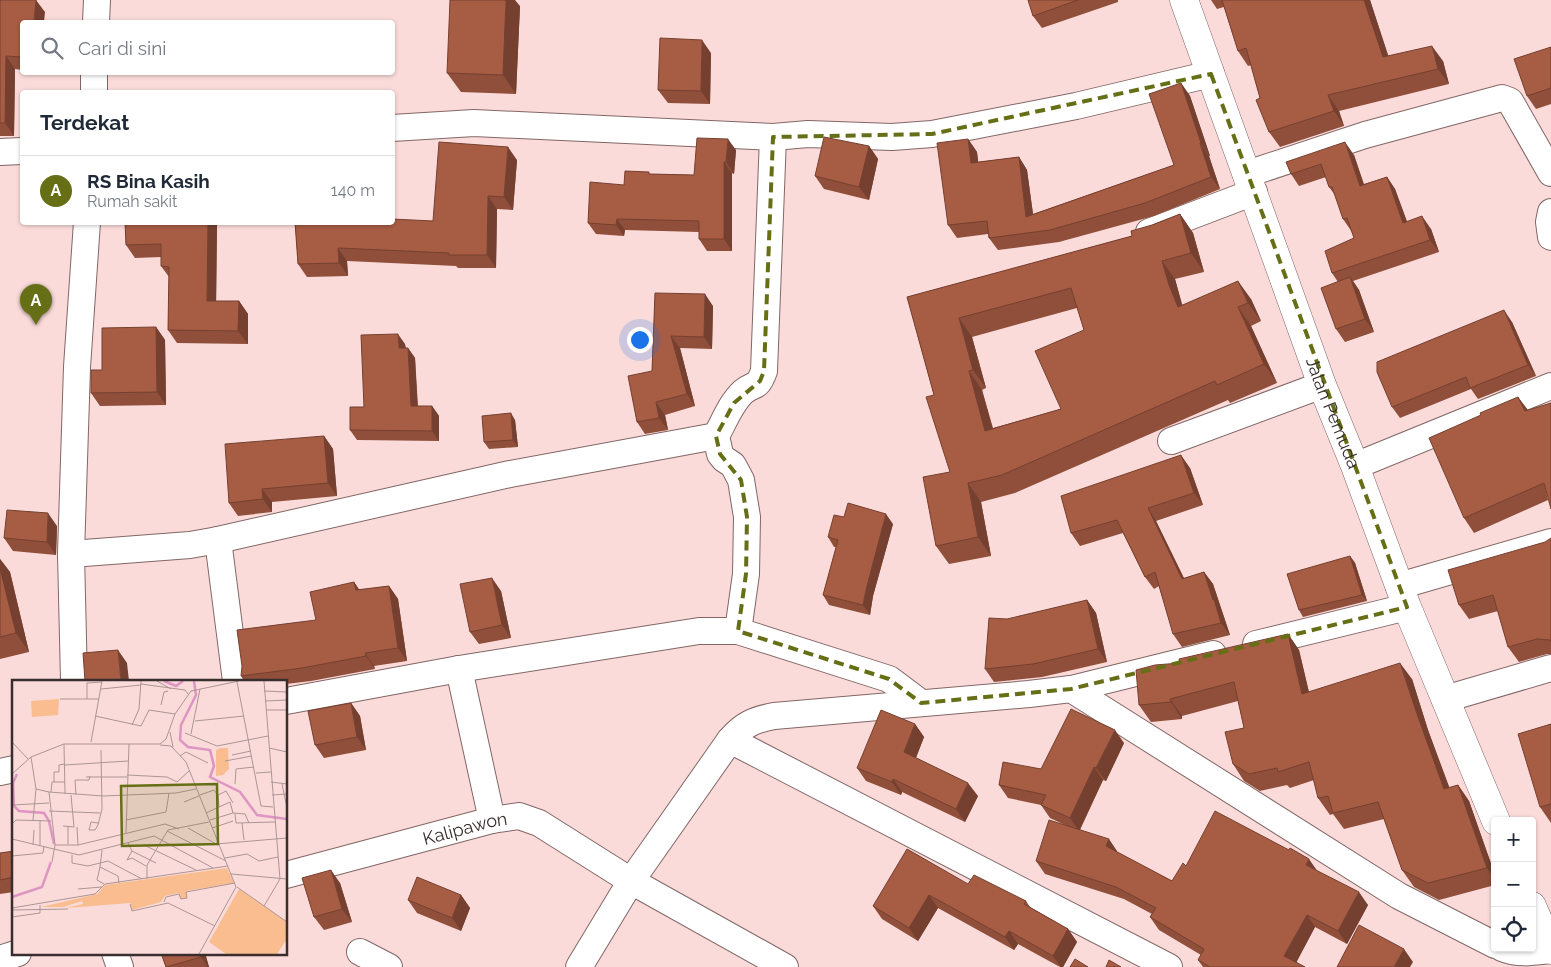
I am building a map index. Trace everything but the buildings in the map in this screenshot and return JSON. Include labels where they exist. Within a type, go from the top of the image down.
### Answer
[{"type":"main road","name":"Jalan Pemuda","points":[[1184,0],[1322,385],[1355,466],[1403,597],[1494,817]]},
{"type":"main road","points":[[1532,907],[1551,950]]},
{"type":"street","points":[[96,20],[97,0]]},
{"type":"street","points":[[395,128],[474,123],[773,137],[808,134],[892,137],[932,134],[1076,106],[1211,74]]},
{"type":"street","points":[[94,75],[94,90]]},
{"type":"street","points":[[1130,238],[1159,230],[1250,183],[1365,135],[1502,98],[1510,101],[1551,173]]},
{"type":"street","points":[[738,632],[746,574],[746,517],[741,480],[733,465],[720,454],[716,436],[734,403],[744,391],[760,382],[764,371],[773,137]]},
{"type":"street","points":[[0,152],[20,151]]},
{"type":"street","points":[[1551,212],[1548,222],[1551,237]]},
{"type":"street","points":[[74,680],[71,554],[76,367],[87,225]]},
{"type":"street","points":[[1171,441],[1322,385]]},
{"type":"street","points":[[1355,466],[1551,386]]},
{"type":"street","points":[[71,554],[190,545],[218,540],[510,474],[716,436]]},
{"type":"street","points":[[218,540],[236,680]]},
{"type":"street","points":[[579,967],[632,881],[730,740],[739,729],[754,720],[774,716],[1029,694],[1071,688],[1403,597],[1551,542]]},
{"type":"street","points":[[288,701],[459,668],[699,631],[738,632],[890,678],[921,703]]},
{"type":"street","points":[[459,668],[492,820]]},
{"type":"street","points":[[1445,699],[1551,668]]},
{"type":"street","points":[[1071,688],[1399,896],[1491,943]]},
{"type":"street","points":[[730,740],[1169,967]]},
{"type":"street","name":"Kalipawon","points":[[288,874],[492,820],[519,816],[539,823],[632,881],[785,967]]},
{"type":"street","points":[[1513,952],[1530,953],[1551,950]]},
{"type":"street","points":[[360,952],[389,967]]},
{"type":"street","points":[[0,959],[15,954]]},
{"type":"street","points":[[116,954],[120,967]]},
{"type":"highlighted area","points":[[1211,74],[1407,607],[1071,689],[921,703],[889,679],[738,631],[746,574],[747,517],[741,480],[720,454],[716,436],[734,403],[760,381],[764,371],[773,137],[932,134]]},
{"type":"place","name":"RS Bina Kasih","points":[[36,325]]}]
